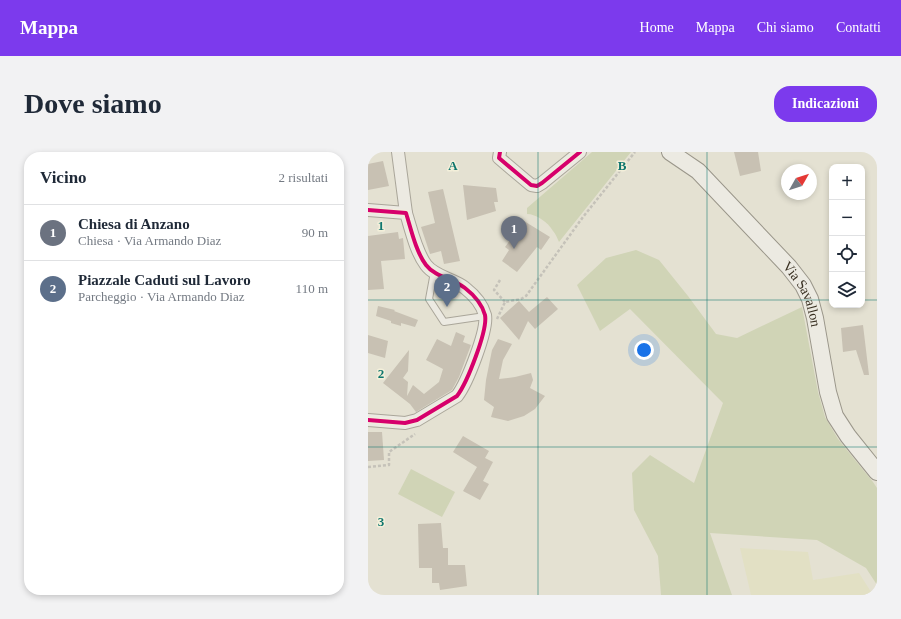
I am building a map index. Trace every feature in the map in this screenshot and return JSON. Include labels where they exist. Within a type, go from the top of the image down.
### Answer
[{"type":"main road","name":"Via Savallon","points":[[670,152],[698,172],[727,201],[789,267],[803,285],[810,299],[815,318],[828,392],[835,416],[848,436],[877,472]]},
{"type":"street","points":[[368,420],[405,423],[417,420],[457,396],[462,390],[469,376],[484,330],[485,316],[477,298],[464,287],[434,272],[427,266],[420,256],[406,213],[398,152]]},
{"type":"street","points":[[500,152],[500,158],[531,185],[537,186],[580,152]]},
{"type":"street","points":[[368,210],[406,213]]},
{"type":"lane","points":[[434,272],[430,299],[444,322],[485,316]]},
{"type":"path","points":[[505,302],[521,299],[526,296],[583,217],[635,152]]},
{"type":"path","points":[[500,280],[494,290],[505,302]]},
{"type":"path","points":[[496,322],[505,302]]},
{"type":"path","points":[[368,467],[389,465],[389,452],[415,434]]},
{"type":"shaded area","points":[[740,548],[808,552],[813,580],[859,573],[873,595],[751,595]]},
{"type":"green space","points":[[592,152],[631,152],[559,242],[555,233],[545,222],[534,215],[527,214],[527,208]]},
{"type":"green space","points":[[636,250],[659,260],[716,334],[737,338],[802,307],[818,392],[825,417],[838,439],[877,488],[877,585],[866,568],[817,540],[710,533],[732,595],[661,595],[658,556],[634,510],[632,473],[650,455],[694,483],[723,403],[630,309],[600,331],[577,285],[606,258]]},
{"type":"green space","points":[[411,469],[455,492],[442,517],[398,494]]},
{"type":"building","points":[[734,152],[758,152],[761,171],[740,176]]},
{"type":"building","points":[[383,161],[389,186],[368,190],[368,164]]},
{"type":"building","points":[[463,185],[496,188],[498,202],[494,202],[496,211],[467,220]]},
{"type":"building","points":[[443,189],[460,261],[444,264],[441,251],[430,254],[421,227],[435,223],[428,192]]},
{"type":"building","points":[[524,221],[550,237],[541,250],[537,247],[517,272],[502,261],[509,250],[505,247]]},
{"type":"building","points":[[398,232],[399,239],[403,238],[405,259],[381,261],[384,289],[368,290],[368,236]]},
{"type":"building","points":[[547,297],[558,309],[535,329],[528,321],[519,340],[500,318],[519,301],[529,312]]},
{"type":"building","points":[[378,306],[395,310],[394,311],[418,320],[415,327],[401,323],[401,326],[376,316]]},
{"type":"building","points":[[863,325],[869,375],[864,375],[856,350],[843,352],[841,328]]},
{"type":"building","points":[[456,332],[465,336],[463,342],[471,345],[459,377],[452,390],[416,412],[410,404],[383,383],[409,350],[408,371],[403,378],[408,382],[407,396],[413,385],[424,394],[439,382],[443,369],[426,360],[437,339],[451,346]]},
{"type":"building","points":[[368,335],[388,341],[385,358],[368,353]]},
{"type":"building","points":[[498,339],[512,344],[503,360],[499,379],[531,373],[533,380],[530,388],[545,396],[535,409],[524,416],[508,421],[491,417],[494,407],[484,400],[492,350]]},
{"type":"building","points":[[368,432],[382,432],[384,460],[368,461]]},
{"type":"building","points":[[463,436],[489,451],[485,458],[493,462],[483,481],[489,484],[480,500],[463,491],[477,467],[453,452]]},
{"type":"building","points":[[441,523],[443,548],[448,548],[448,565],[465,565],[467,586],[440,590],[439,583],[432,583],[432,568],[419,568],[418,524]]},
{"type":"cycle path","points":[[500,152],[499,158],[531,185],[537,186],[580,152]]},
{"type":"cycle path","points":[[368,210],[406,213],[422,260],[434,272],[461,285],[472,294],[482,307],[485,315],[483,332],[476,356],[466,380],[457,396],[417,420],[405,423],[368,420]]},
{"type":"place","name":"Chiesa di Anzano","points":[[514,249]]},
{"type":"place","name":"Piazzale Caduti sul Lavoro","points":[[447,307]]}]
